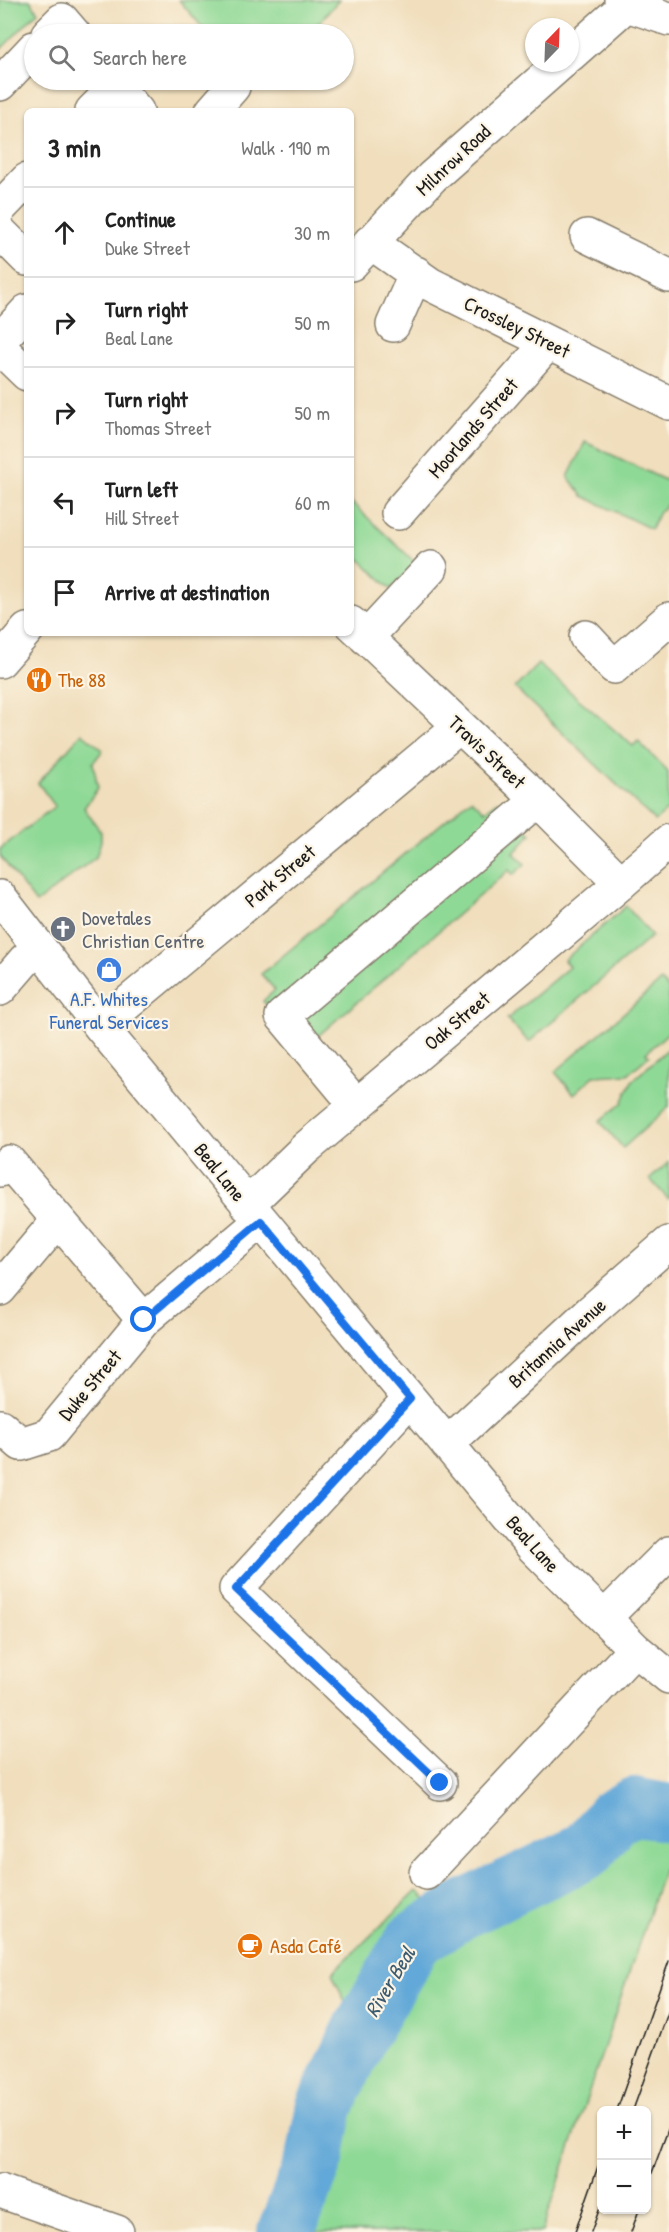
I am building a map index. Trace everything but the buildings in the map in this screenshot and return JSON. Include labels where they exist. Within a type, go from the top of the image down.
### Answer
[{"type":"street","points":[[579,47],[627,2],[669,19]]},
{"type":"street","points":[[0,84],[24,59]]},
{"type":"street","name":"Milnrow Road","points":[[361,253],[432,177],[551,72]]},
{"type":"street","points":[[94,108],[108,90]]},
{"type":"street","points":[[119,90],[134,108]]},
{"type":"street","points":[[215,108],[231,90]]},
{"type":"street","points":[[0,208],[24,183]]},
{"type":"street","points":[[0,232],[24,256]]},
{"type":"street","points":[[587,236],[669,276]]},
{"type":"street","name":"Crossley Street","points":[[361,253],[416,273],[430,284],[669,403]]},
{"type":"street","points":[[393,325],[416,273]]},
{"type":"street","points":[[0,340],[24,314]]},
{"type":"street","name":"Moorlands Street","points":[[398,513],[548,343]]},
{"type":"street","points":[[0,348],[24,371]]},
{"type":"street","points":[[359,631],[430,568]]},
{"type":"street","points":[[586,637],[614,668],[669,619]]},
{"type":"street","name":"Travis Street","points":[[359,631],[538,800],[621,884]]},
{"type":"street","points":[[0,661],[24,633]]},
{"type":"street","name":"Park Street","points":[[100,1026],[460,726]]},
{"type":"street","points":[[356,1105],[282,1016],[538,800]]},
{"type":"street","name":"Oak Street","points":[[254,1213],[306,1148],[621,884],[669,841]]},
{"type":"street","name":"Beal Lane","points":[[0,897],[100,1026],[533,1547],[635,1648],[669,1677]]},
{"type":"street","points":[[0,989],[38,948]]},
{"type":"street","points":[[0,1170],[9,1162],[144,1320]]},
{"type":"street","name":"Duke Street","points":[[10,1435],[49,1435],[144,1320],[254,1213]]},
{"type":"street","points":[[0,1289],[58,1220]]},
{"type":"street","name":"Britannia Avenue","points":[[447,1444],[590,1312],[669,1243]]},
{"type":"street","points":[[410,1399],[236,1589],[440,1783]]},
{"type":"street","points":[[604,1618],[669,1553]]},
{"type":"street","points":[[426,1873],[635,1648]]},
{"type":"street","points":[[3,2192],[117,2232]]},
{"type":"green space","points":[[0,0],[30,0],[38,12],[0,50]]},
{"type":"green space","points":[[179,0],[339,0],[318,24],[199,24]]},
{"type":"green space","points":[[585,442],[669,482],[669,503],[659,512],[651,529],[583,496],[568,477]]},
{"type":"green space","points":[[354,505],[416,563],[391,589],[354,554]]},
{"type":"green space","points":[[538,664],[633,746],[638,741],[668,772],[669,809],[655,821],[515,688]]},
{"type":"green space","points":[[82,733],[103,750],[93,763],[98,788],[84,808],[101,832],[101,841],[96,857],[36,903],[0,856],[0,849],[55,806],[38,783]]},
{"type":"green space","points":[[471,799],[485,811],[497,801],[508,810],[272,1012],[263,1001],[275,990],[261,974]]},
{"type":"green space","points":[[519,824],[531,834],[514,853],[525,864],[513,875],[509,870],[311,1042],[292,1021]]},
{"type":"green space","points":[[626,906],[652,936],[529,1042],[507,1019],[569,967],[564,960]]},
{"type":"green space","points":[[661,981],[669,990],[669,1032],[646,1053],[649,1056],[628,1074],[594,1076],[574,1094],[555,1072]]},
{"type":"green space","points":[[669,1048],[669,1107],[623,1148],[600,1121],[622,1103],[632,1081]]},
{"type":"green space","points":[[669,1162],[669,1198],[668,1199],[650,1179]]},
{"type":"green space","points":[[616,1818],[669,1829],[669,1854],[542,2232],[292,2232],[352,2017],[332,1973],[417,1891],[456,1925],[494,1884],[600,1850]]},
{"type":"waterway","name":"River Beal","points":[[286,2232],[315,2158],[325,2106],[362,2029],[414,1940],[460,1911],[587,1850],[613,1818],[634,1806],[669,1813]]},
{"type":"tram line","points":[[618,2106],[669,1961]]},
{"type":"tram line","points":[[634,2106],[669,2010]]},
{"type":"tram line","points":[[651,2176],[669,2127]]},
{"type":"tram line","points":[[575,2232],[600,2160]]},
{"type":"tram line","points":[[591,2232],[598,2214]]},
{"type":"tram line","points":[[631,2232],[638,2214]]},
{"type":"place","name":"The 88","points":[[39,680]]},
{"type":"place","name":"Dovetales Christian Centre","points":[[63,929]]},
{"type":"place","name":"A.F. Whites Funeral Services","points":[[109,970]]},
{"type":"place","name":"Asda Café","points":[[250,1946]]},
{"type":"route","points":[[144,1320],[261,1221],[410,1399],[236,1589],[440,1783]]}]
